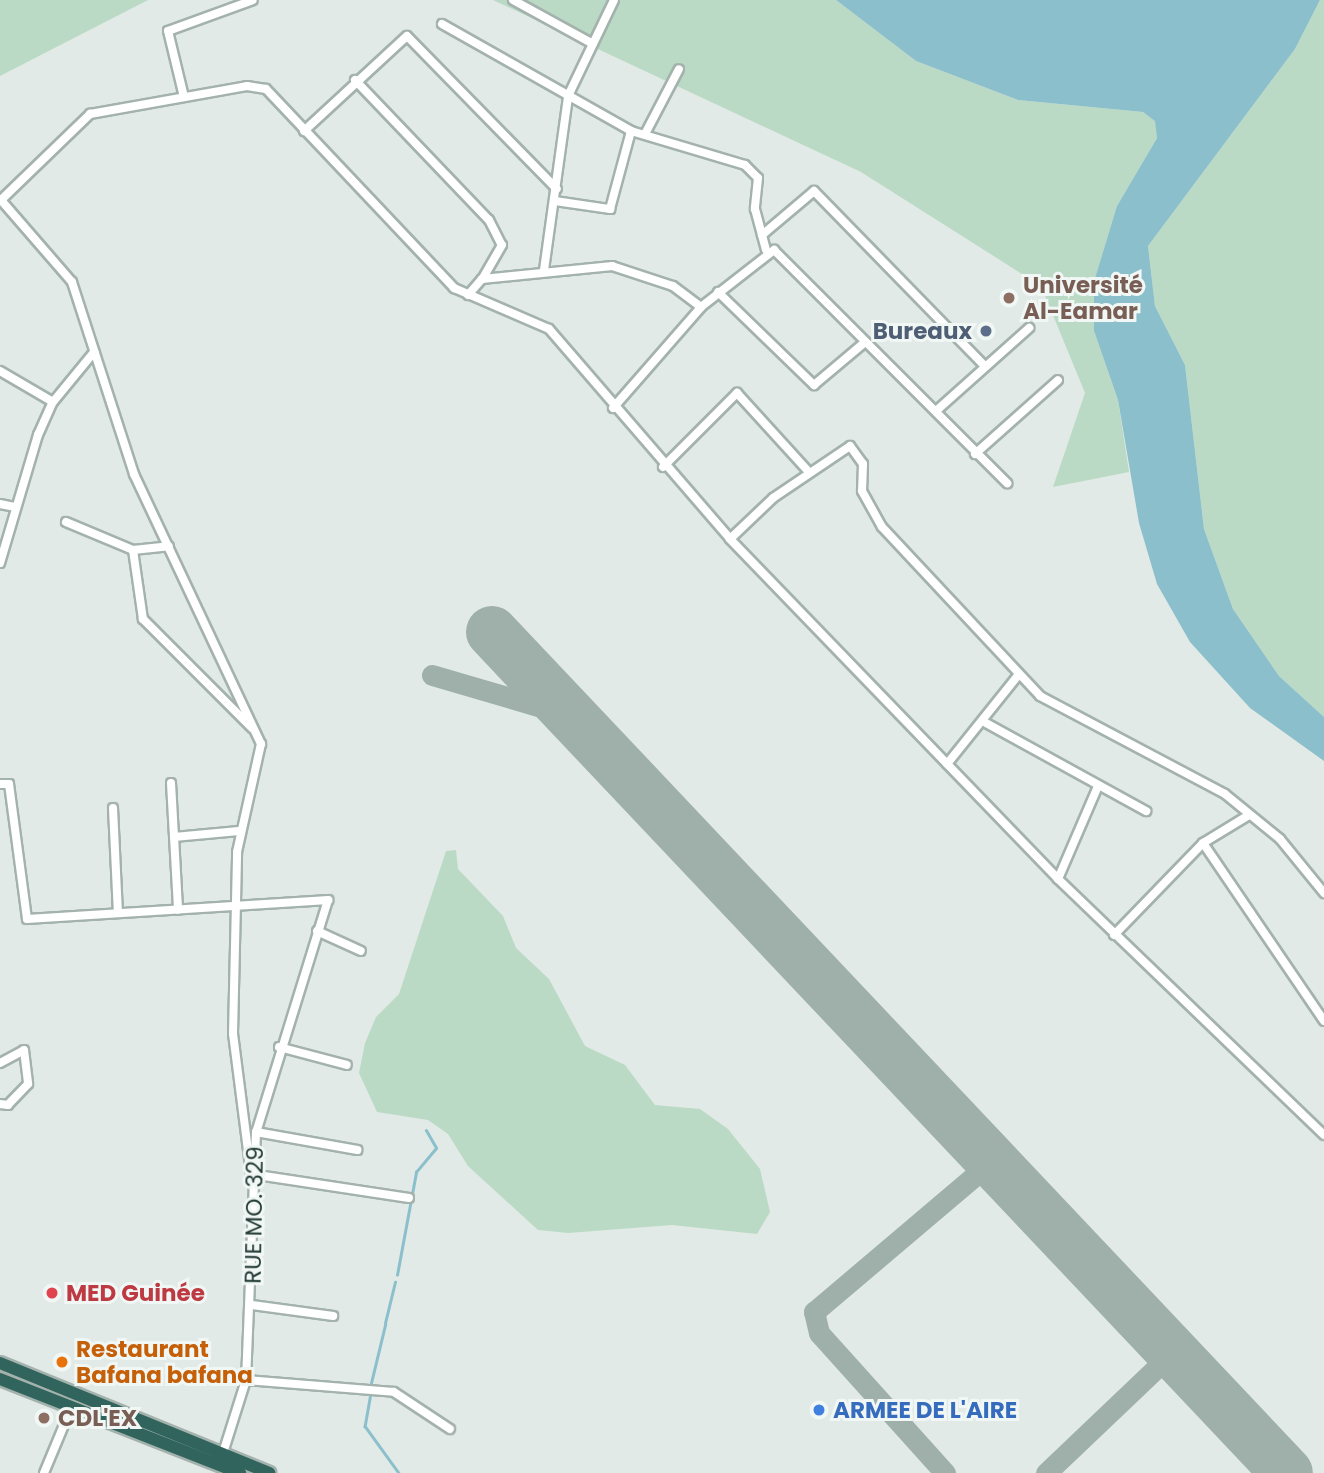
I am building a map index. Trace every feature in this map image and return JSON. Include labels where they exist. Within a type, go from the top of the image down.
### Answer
[{"type":"highway","points":[[0,1363],[240,1473]]},
{"type":"highway","points":[[0,1379],[218,1463],[268,1473]]},
{"type":"street","points":[[184,97],[168,31],[253,0]]},
{"type":"street","points":[[513,0],[593,44]]},
{"type":"street","points":[[544,270],[568,96],[614,0]]},
{"type":"street","points":[[442,24],[631,131],[745,165],[758,178],[755,209],[766,250]]},
{"type":"street","points":[[304,131],[401,37],[413,38],[557,189]]},
{"type":"street","points":[[645,134],[679,69]]},
{"type":"street","points":[[355,80],[489,220],[502,246],[482,279],[468,295]]},
{"type":"street","points":[[409,1198],[251,1174],[233,1034],[239,831],[262,757],[257,733],[134,474],[72,282],[1,205],[4,192],[90,114],[258,86],[454,288],[549,329],[663,467],[730,539],[1058,879],[1324,1135]]},
{"type":"street","points":[[555,201],[610,209],[631,131]]},
{"type":"street","points":[[762,235],[814,191],[985,366]]},
{"type":"street","points":[[614,408],[701,307],[766,250]]},
{"type":"street","points":[[766,250],[781,253],[975,454],[1007,483]]},
{"type":"street","points":[[482,279],[544,270],[611,266],[673,286],[701,307]]},
{"type":"street","points":[[718,292],[814,386],[865,342]]},
{"type":"street","points":[[936,411],[1029,328]]},
{"type":"street","points":[[0,563],[16,507],[53,402],[94,352]]},
{"type":"street","points":[[0,371],[53,402]]},
{"type":"street","points":[[975,454],[1058,380]]},
{"type":"street","points":[[663,467],[737,393],[809,472]]},
{"type":"street","points":[[730,539],[809,472],[850,446],[863,464],[862,491],[882,527],[1040,696],[1225,794],[1280,839],[1324,893]]},
{"type":"street","points":[[0,504],[16,507]]},
{"type":"street","points":[[66,522],[133,550],[169,546]]},
{"type":"street","points":[[133,550],[143,619],[257,733]]},
{"type":"street","points":[[947,764],[986,723],[1019,674]]},
{"type":"street","points":[[986,723],[1146,811]]},
{"type":"street","points":[[171,783],[178,909]]},
{"type":"street","points":[[0,784],[9,784],[27,919],[238,906]]},
{"type":"street","points":[[1058,879],[1098,786]]},
{"type":"street","points":[[113,808],[118,913]]},
{"type":"street","points":[[1114,935],[1203,843],[1249,815]]},
{"type":"street","points":[[174,837],[239,831]]},
{"type":"street","points":[[1203,843],[1324,1021]]},
{"type":"street","name":"RUE MO. 329","points":[[218,1463],[246,1380],[252,1305],[251,1174],[256,1132],[279,1047],[328,900],[238,906]]},
{"type":"street","points":[[317,931],[361,951]]},
{"type":"street","points":[[279,1047],[347,1065]]},
{"type":"street","points":[[0,1063],[24,1050],[28,1084],[9,1104],[0,1104]]},
{"type":"street","points":[[256,1132],[357,1150]]},
{"type":"street","points":[[252,1305],[334,1316]]},
{"type":"street","points":[[246,1380],[394,1392],[450,1429]]},
{"type":"street","points":[[44,1473],[71,1408]]},
{"type":"green space","points":[[0,0],[148,0],[0,76]]},
{"type":"green space","points":[[493,0],[836,0],[916,61],[1018,100],[1143,112],[1156,121],[1157,138],[1117,206],[1094,331],[1118,400],[1129,472],[1053,487],[1085,393],[1041,286],[861,172]]},
{"type":"green space","points":[[1320,0],[1324,0],[1324,717],[1279,676],[1233,609],[1204,529],[1185,365],[1155,306],[1148,246],[1295,49]]},
{"type":"green space","points":[[456,850],[458,869],[503,916],[516,948],[549,979],[585,1046],[625,1065],[655,1105],[700,1109],[728,1129],[760,1169],[770,1212],[757,1234],[672,1225],[568,1233],[538,1230],[468,1166],[448,1134],[428,1120],[377,1112],[359,1073],[365,1043],[376,1017],[399,994],[446,851]]},
{"type":"water","points":[[836,0],[1320,0],[1295,49],[1148,246],[1155,306],[1185,365],[1204,529],[1233,609],[1279,676],[1324,717],[1324,761],[1250,708],[1190,642],[1157,584],[1139,523],[1118,400],[1094,331],[1094,282],[1117,206],[1157,138],[1155,121],[1143,112],[1018,100],[916,61]]},
{"type":"waterway","points":[[397,1275],[416,1172],[436,1148],[426,1131]]},
{"type":"waterway","points":[[385,1323],[395,1282]]},
{"type":"waterway","points":[[371,1383],[385,1325]]},
{"type":"waterway","points":[[371,1393],[365,1426],[399,1473]]},
{"type":"taxiway","points":[[432,675],[552,710],[581,726]]},
{"type":"taxiway","points":[[945,1473],[819,1333],[814,1312],[991,1162]]},
{"type":"taxiway","points":[[1046,1473],[1173,1352]]},
{"type":"runway","points":[[492,632],[1287,1473]]},
{"type":"place","name":"Université Al-Eamar","points":[[1009,298]]},
{"type":"place","name":"Bureaux","points":[[986,331]]},
{"type":"place","name":"MED Guinée","points":[[52,1293]]},
{"type":"place","name":"Restaurant Bafana bafana","points":[[62,1362]]},
{"type":"place","name":"ARMEE DE L'AIRE","points":[[819,1410]]},
{"type":"place","name":"CDL'EX","points":[[44,1418]]}]
